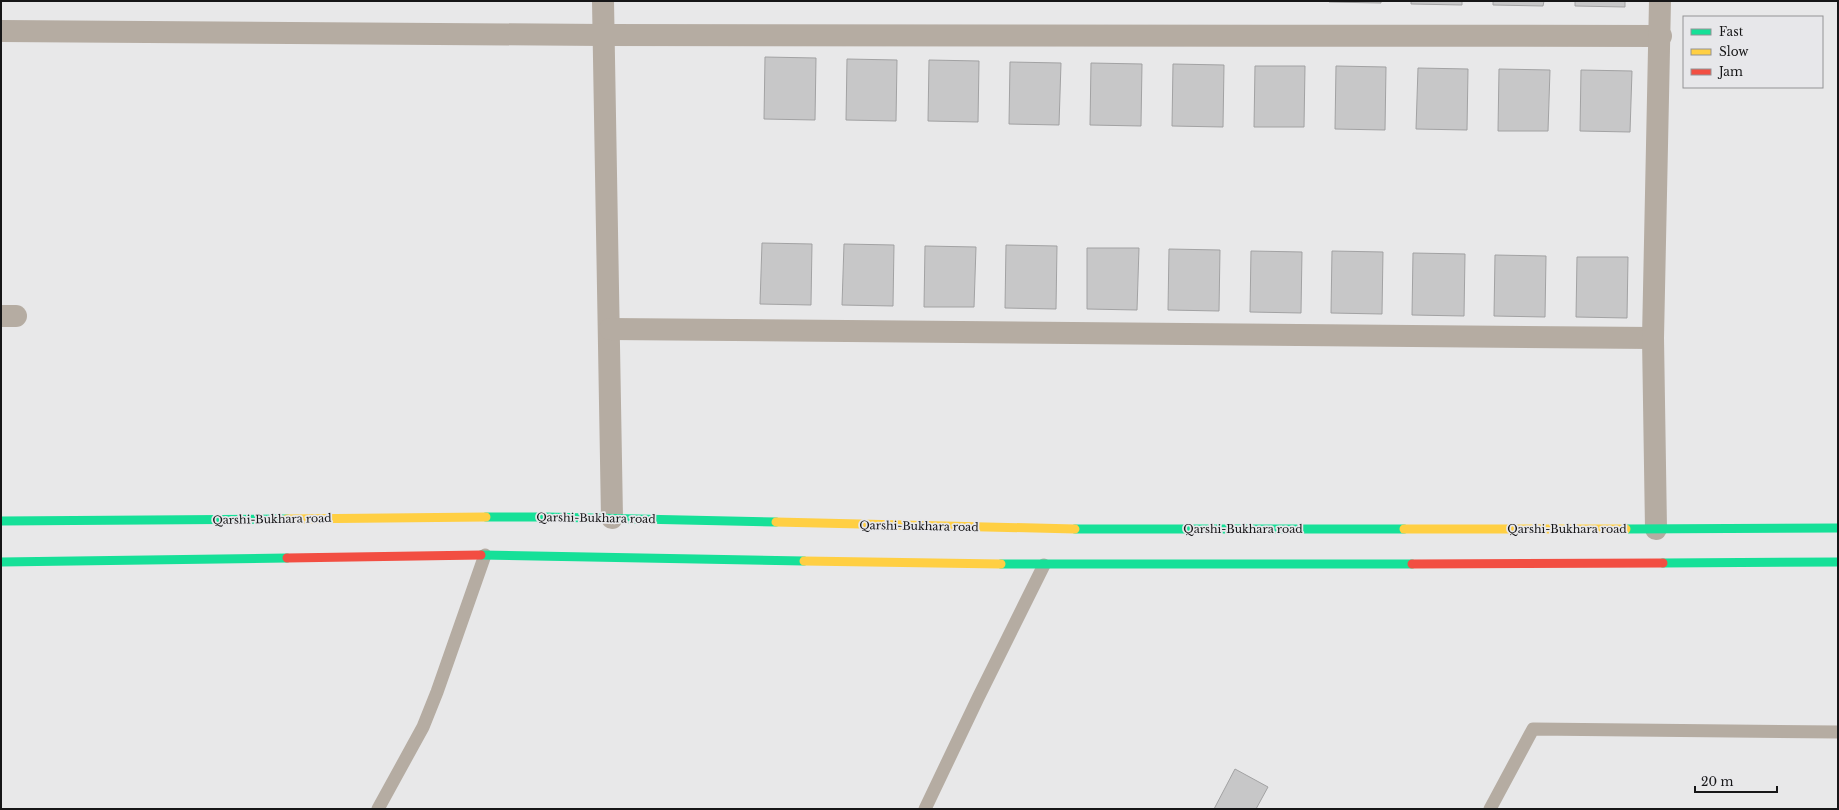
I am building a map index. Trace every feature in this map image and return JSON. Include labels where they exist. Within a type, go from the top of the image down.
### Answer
[{"type":"highway","name":"Qarshi-Bukhara road","points":[[1,522],[538,517],[1098,530],[1838,528]]},
{"type":"highway","points":[[1,562],[485,555],[1044,565],[1838,562]]},
{"type":"street","points":[[603,1],[610,329],[612,518]]},
{"type":"street","points":[[1656,529],[1653,338],[1660,1]]},
{"type":"street","points":[[1,31],[603,35],[1660,36]]},
{"type":"street","points":[[610,329],[1653,338]]},
{"type":"lane","points":[[378,809],[422,727],[437,692],[485,555]]},
{"type":"lane","points":[[925,809],[1044,565]]},
{"type":"lane","points":[[1490,809],[1533,729],[1838,732]]},
{"type":"building","points":[[1381,1],[1381,3],[1329,2]]},
{"type":"building","points":[[1411,1],[1462,1],[1462,5],[1411,4]]},
{"type":"building","points":[[1493,1],[1544,1],[1543,6],[1493,5]]},
{"type":"building","points":[[1575,1],[1625,1],[1625,7],[1575,6]]},
{"type":"building","points":[[765,57],[816,58],[815,120],[764,119]]},
{"type":"building","points":[[847,59],[897,60],[896,121],[846,120]]},
{"type":"building","points":[[929,60],[979,61],[978,122],[928,121]]},
{"type":"building","points":[[1010,62],[1061,63],[1059,125],[1009,124]]},
{"type":"building","points":[[1091,63],[1142,64],[1141,126],[1090,125]]},
{"type":"building","points":[[1173,64],[1224,65],[1223,127],[1172,126]]},
{"type":"building","points":[[1255,66],[1305,66],[1304,127],[1254,127]]},
{"type":"building","points":[[1336,66],[1386,67],[1385,130],[1335,129]]},
{"type":"building","points":[[1418,68],[1468,69],[1467,130],[1416,129]]},
{"type":"building","points":[[1499,69],[1550,70],[1548,131],[1498,131]]},
{"type":"building","points":[[1581,70],[1632,71],[1630,132],[1580,131]]},
{"type":"building","points":[[762,243],[812,244],[811,305],[760,304]]},
{"type":"building","points":[[844,244],[894,245],[893,306],[842,305]]},
{"type":"building","points":[[1006,245],[1057,246],[1056,309],[1005,308]]},
{"type":"building","points":[[925,246],[976,247],[974,307],[924,307]]},
{"type":"building","points":[[1087,248],[1139,248],[1137,310],[1087,309]]},
{"type":"building","points":[[1169,249],[1220,250],[1219,311],[1168,310]]},
{"type":"building","points":[[1251,251],[1302,252],[1301,313],[1250,312]]},
{"type":"building","points":[[1332,251],[1383,252],[1382,314],[1331,313]]},
{"type":"building","points":[[1413,253],[1465,254],[1464,316],[1412,315]]},
{"type":"building","points":[[1495,255],[1546,256],[1545,317],[1494,316]]},
{"type":"building","points":[[1577,257],[1628,257],[1627,318],[1576,317]]},
{"type":"building","points":[[1235,769],[1268,787],[1256,809],[1214,809]]},
{"type":"traffic: fast","points":[[486,517],[776,522]]},
{"type":"traffic: fast","points":[[1,521],[287,519]]},
{"type":"traffic: fast","points":[[1626,529],[1838,528]]},
{"type":"traffic: fast","points":[[1075,529],[1404,529]]},
{"type":"traffic: fast","points":[[481,555],[804,561]]},
{"type":"traffic: fast","points":[[1,562],[287,558]]},
{"type":"traffic: fast","points":[[1663,563],[1838,562]]},
{"type":"traffic: fast","points":[[1001,564],[1412,564]]},
{"type":"traffic: slow","points":[[287,519],[486,517]]},
{"type":"traffic: slow","points":[[776,522],[1075,529]]},
{"type":"traffic: slow","points":[[1404,529],[1626,529]]},
{"type":"traffic: slow","points":[[804,561],[1001,564]]},
{"type":"traffic: jam","points":[[287,558],[481,555]]},
{"type":"traffic: jam","points":[[1412,564],[1663,563]]}]
